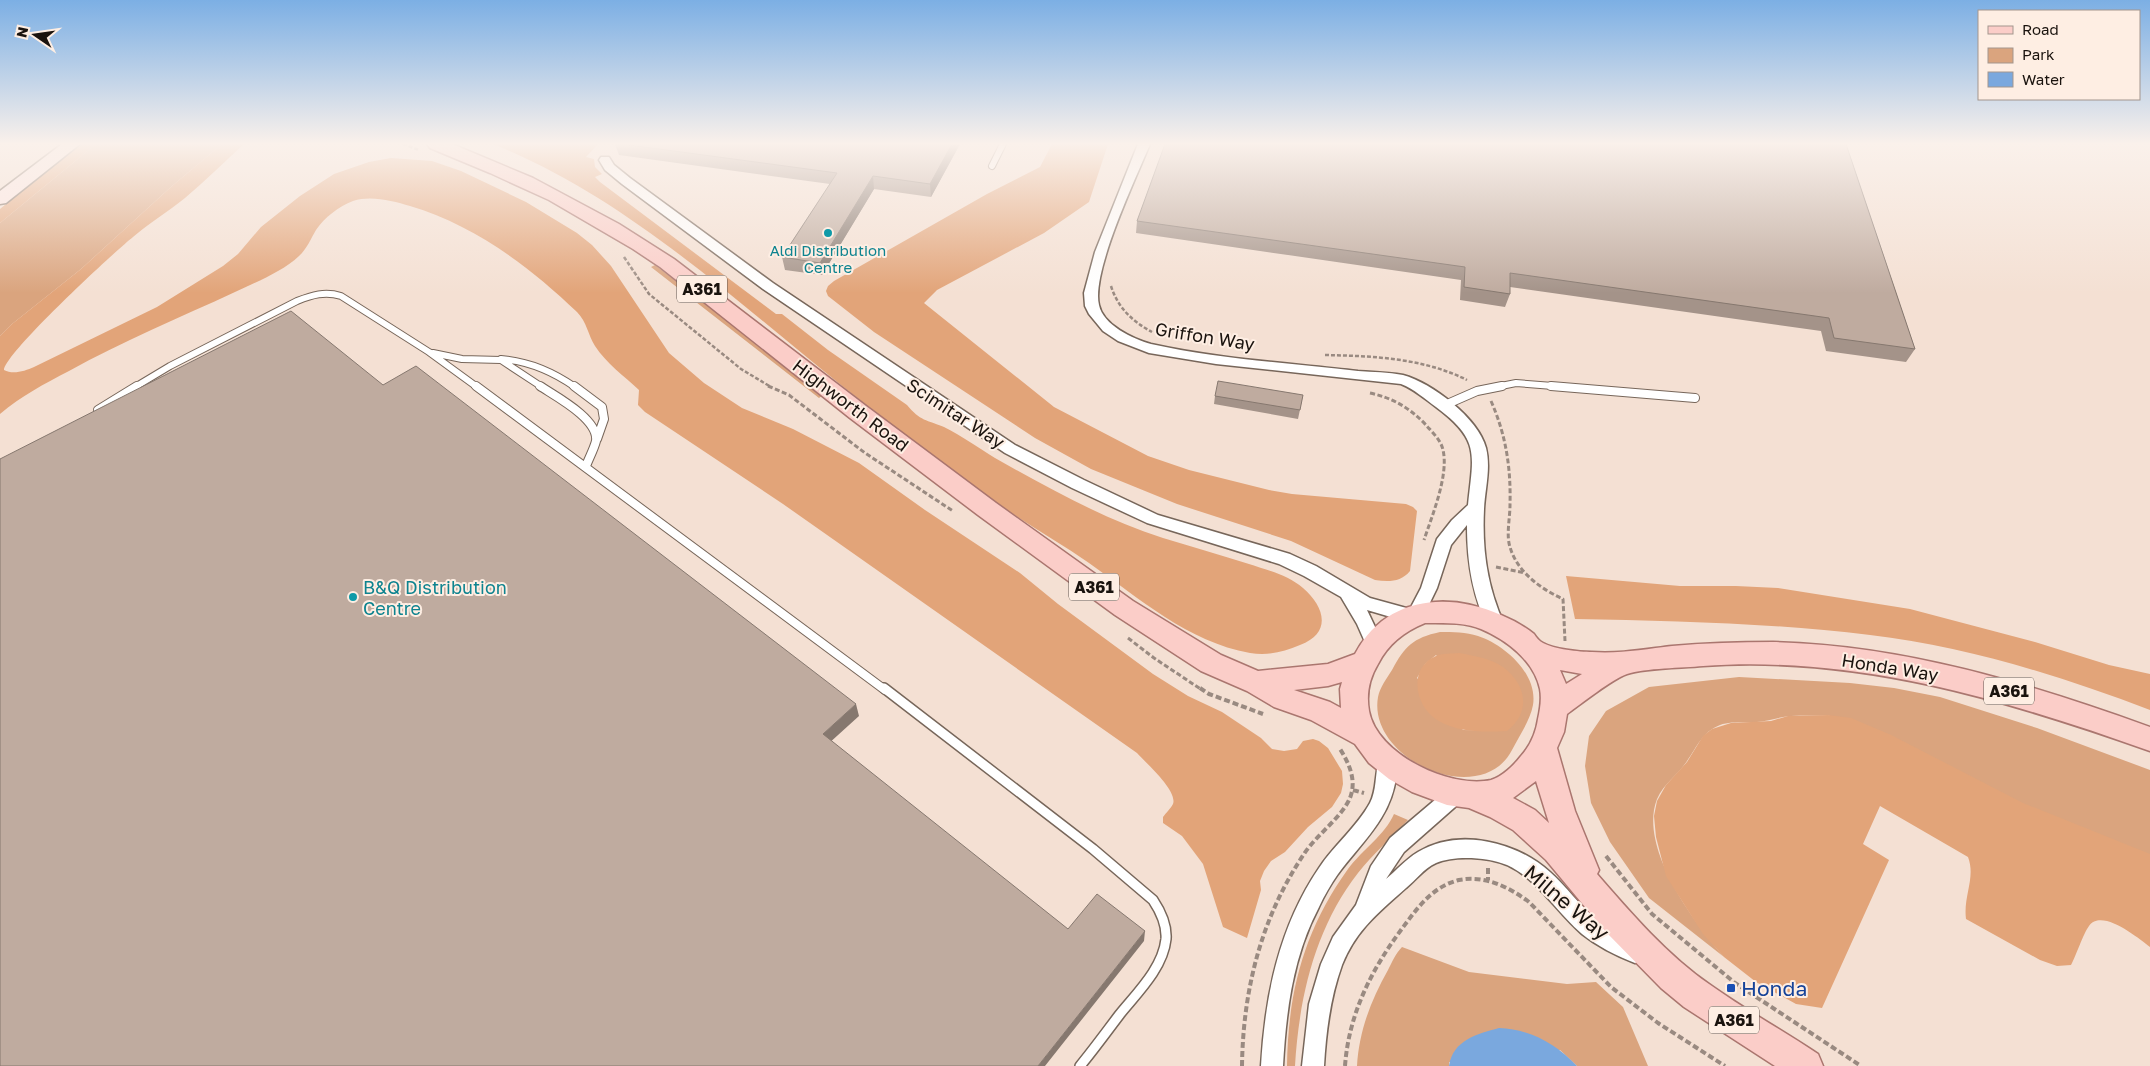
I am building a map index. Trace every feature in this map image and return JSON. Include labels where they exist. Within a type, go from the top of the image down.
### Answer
[{"type":"main road","name":"Highworth Road","points":[[551,194],[601,220],[642,245],[698,286],[858,412],[1078,576],[1182,646],[1211,663],[1257,683],[1284,699],[1328,715],[1364,736]]},
{"type":"main road","points":[[1425,612],[1461,614],[1495,624],[1521,640],[1534,652],[1548,675],[1554,690],[1552,724],[1543,749],[1524,774],[1509,786],[1494,793],[1463,795],[1418,782],[1388,761],[1364,736],[1357,719],[1354,690],[1358,677],[1370,654],[1385,632],[1413,615],[1425,612]]},
{"type":"main road","name":"Honda Way","points":[[1534,652],[1585,663],[1621,664],[1655,659],[1748,653],[1790,654],[1864,661],[1932,672],[2001,689],[2070,710],[2150,739]]},
{"type":"main road","name":"Highworth Road","points":[[1257,683],[1328,675],[1370,654]]},
{"type":"main road","name":"Honda Way","points":[[1554,708],[1577,691],[1621,664]]},
{"type":"main road","name":"A361","points":[[1543,749],[1549,778],[1562,817],[1595,896]]},
{"type":"main road","name":"A361","points":[[1463,795],[1501,807],[1524,820],[1557,850],[1595,896],[1637,942],[1666,969],[1696,995],[1806,1066]]},
{"type":"street","name":"Scimitar Way","points":[[643,194],[768,286],[1010,449],[1144,515],[1170,525],[1284,559],[1374,606],[1413,615]]},
{"type":"street","name":"Griffon Way","points":[[1124,194],[1102,249],[1091,283],[1090,294],[1091,306],[1104,324],[1114,332],[1137,344],[1167,352],[1380,378],[1391,385],[1418,396],[1439,401]]},
{"type":"street","points":[[1439,401],[1469,428],[1479,448],[1481,476],[1476,507],[1478,575],[1485,602],[1495,624]]},
{"type":"street","points":[[1413,615],[1429,588],[1443,543],[1453,529],[1476,507]]},
{"type":"street","name":"Scimitar Way","points":[[1348,594],[1360,613],[1370,654]]},
{"type":"street","points":[[1272,1066],[1273,1028],[1277,997],[1297,926],[1325,875],[1368,825],[1376,811],[1382,798],[1388,761]]},
{"type":"street","name":"Milne Way","points":[[1313,1066],[1318,1015],[1326,983],[1342,942],[1364,910],[1378,873],[1397,845],[1463,795]]},
{"type":"street","name":"Milne Way","points":[[1364,910],[1427,858],[1442,852],[1464,850],[1488,852],[1509,857],[1531,869],[1599,933],[1666,969]]},
{"type":"lane","points":[[92,413],[170,366],[266,315],[314,294],[331,293],[340,296],[428,352],[586,466],[890,693],[1093,849],[1153,900],[1163,917],[1166,938],[1161,958],[1150,977],[1080,1066]]},
{"type":"lane","points":[[428,352],[462,359],[516,359],[537,364],[602,407],[605,413],[604,420],[586,466]]},
{"type":"lane","points":[[494,359],[501,360],[510,365],[583,415],[595,432],[596,440]]},
{"type":"lane","points":[[1439,401],[1516,383],[1695,398]]},
{"type":"path","points":[[1364,391],[1393,400],[1412,412],[1434,434],[1443,450],[1444,468],[1423,544]]},
{"type":"path","points":[[1345,1066],[1355,1011],[1387,946],[1431,894],[1442,886],[1468,879],[1488,880],[1517,891],[1534,906],[1581,958],[1615,990],[1682,1041],[1725,1066]]},
{"type":"green space","points":[[36,194],[164,194],[81,269],[12,324],[0,336],[0,223]]},
{"type":"green space","points":[[655,265],[823,395],[819,398],[651,267]]},
{"type":"green space","points":[[1455,632],[1478,636],[1488,640],[1499,646],[1518,662],[1530,682],[1533,694],[1532,711],[1512,750],[1497,768],[1476,776],[1453,776],[1429,770],[1407,757],[1390,740],[1379,720],[1378,697],[1384,683],[1406,649],[1416,640],[1431,634]],"holes":[[[1436,655],[1507,731],[1463,730],[1417,678],[1425,664]]]},
{"type":"green space","points":[[1739,677],[1850,683],[1894,688],[1940,697],[2037,728],[2150,770],[2150,901],[1828,715],[1791,716],[1757,722],[1729,723],[1714,728],[1700,740],[1683,766],[1660,793],[1653,818],[1655,839],[1672,883],[1698,925],[1724,957],[1649,898],[1610,842],[1591,803],[1585,766],[1589,736],[1606,711],[1649,687]]},
{"type":"green space","points":[[1394,814],[1408,820],[1358,873],[1343,894],[1320,940],[1305,990],[1300,1015],[1295,1066],[1287,1066],[1288,1039],[1295,987],[1301,963],[1320,915],[1348,869],[1385,829]]},
{"type":"green space","points":[[1402,947],[1469,972],[1567,984],[1596,982],[1623,1007],[1648,1066],[1577,1066],[1560,1050],[1449,1062],[1449,1066],[1357,1066],[1360,1040],[1371,1004]]},
{"type":"shaded area","points":[[18,194],[36,194],[0,223],[0,209]]},
{"type":"shaded area","points":[[164,194],[190,194],[139,232],[84,282],[22,344],[9,360],[4,370],[23,371],[157,307],[223,266],[238,254],[261,227],[303,194],[509,194],[577,233],[592,245],[611,266],[669,353],[704,383],[742,408],[793,429],[859,463],[925,510],[1020,573],[1058,604],[1153,674],[1188,696],[1222,712],[1261,738],[1272,749],[1284,751],[1297,749],[1303,741],[1313,739],[1319,741],[1328,748],[1342,771],[1343,784],[1341,793],[1332,807],[1308,827],[1285,852],[1271,861],[1264,871],[1260,881],[1261,890],[1247,938],[1223,927],[1203,864],[1182,836],[1163,823],[1163,817],[1173,804],[1171,792],[1160,777],[1137,753],[783,504],[645,412],[638,405],[639,390],[599,352],[583,320],[559,295],[520,263],[499,249],[456,224],[434,214],[382,199],[360,199],[348,203],[337,209],[323,221],[302,253],[277,272],[89,360],[33,391],[0,414],[0,336],[12,324],[81,269]]},
{"type":"shaded area","points":[[591,194],[616,194],[776,314],[782,314],[828,350],[907,405],[920,417],[944,427],[995,458],[1098,513],[1163,538],[1270,571],[1297,583],[1310,595],[1320,611],[1321,627],[1317,634],[1310,640],[1288,650],[1269,654],[1257,654],[1227,647],[1206,639],[1165,617],[1089,563],[960,477],[841,385],[675,251]]},
{"type":"shaded area","points":[[987,194],[1092,194],[1089,202],[1044,233],[937,290],[924,303],[1054,407],[1148,456],[1189,470],[1269,490],[1292,494],[1406,504],[1413,507],[1417,511],[1410,571],[1399,579],[1375,580],[1291,541],[1177,504],[1091,469],[1035,438],[874,332],[828,296],[826,291],[828,286],[834,281]]},
{"type":"shaded area","points":[[1566,576],[1680,586],[1778,588],[1910,609],[2035,642],[2109,665],[2150,674],[2150,710],[2047,674],[1977,655],[1906,640],[1760,625],[1575,619]]},
{"type":"shaded area","points":[[1459,653],[1493,661],[1511,674],[1517,682],[1521,690],[1523,707],[1515,724],[1507,731],[1455,728],[1439,721],[1424,707],[1418,688],[1418,678],[1421,669],[1436,656]]},
{"type":"shaded area","points":[[1828,715],[1851,718],[1891,735],[2023,803],[2150,854],[2150,947],[2120,926],[2102,920],[2095,921],[2089,926],[2071,965],[2057,966],[2040,960],[1966,919],[1966,903],[1971,872],[1968,857],[1880,806],[1863,844],[1889,860],[1822,1008],[1796,1004],[1756,982],[1724,957],[1703,934],[1666,876],[1656,837],[1654,816],[1657,801],[1666,785],[1687,762],[1703,736],[1712,729],[1731,723],[1771,721],[1788,716]]},
{"type":"water","points":[[1499,1028],[1521,1031],[1542,1039],[1577,1066],[1449,1066],[1451,1057],[1461,1044],[1482,1033]]},
{"type":"building","points":[[823,194],[862,194],[820,263],[782,257]]},
{"type":"building","points":[[1147,194],[1863,194],[1915,349],[1834,338],[1829,318],[1510,273],[1510,294],[1464,287],[1465,267],[1137,221]]},
{"type":"building","name":"B&Q Distribution Centre","points":[[291,311],[383,385],[416,366],[856,704],[823,734],[1068,929],[1097,894],[1145,931],[1038,1066],[0,1066],[0,459]]},
{"type":"building","points":[[1218,381],[1303,395],[1300,410],[1215,396]]},
{"type":"place","name":"Aldi Distribution Centre","points":[[828,233]]},
{"type":"place","name":"B&Q Distribution Centre","points":[[353,597]]},
{"type":"place","name":"Honda","points":[[1731,988]]}]
